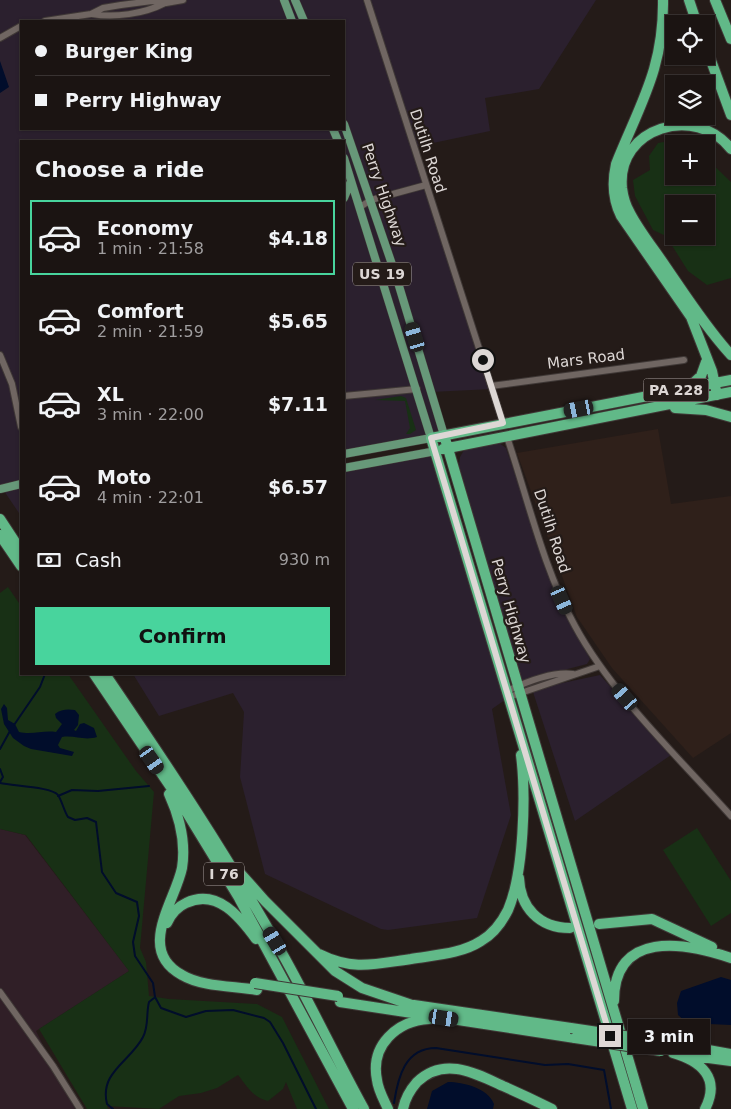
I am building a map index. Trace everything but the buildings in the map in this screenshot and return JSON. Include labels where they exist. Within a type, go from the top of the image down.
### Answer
[{"type":"highway","points":[[663,0],[659,54],[652,81],[616,164],[614,173],[615,200],[621,216],[691,317],[715,383],[717,395]]},
{"type":"highway","points":[[688,0],[694,15]]},
{"type":"highway","points":[[715,0],[731,39]]},
{"type":"highway","points":[[713,65],[731,115]]},
{"type":"highway","points":[[731,149],[724,140],[712,131],[697,126],[688,124],[662,128],[643,138],[630,153],[626,161],[622,180],[624,198],[630,213],[682,289],[731,355]]},
{"type":"highway","points":[[688,388],[700,376],[706,362]]},
{"type":"highway","name":"PA 228","points":[[431,438],[731,380]]},
{"type":"highway","name":"PA 228","points":[[436,451],[659,408],[731,392]]},
{"type":"highway","points":[[659,408],[706,410],[731,417]]},
{"type":"highway","name":"Perry Highway","points":[[444,435],[513,691],[517,724],[640,1108]]},
{"type":"highway","name":"Perry Highway","points":[[431,438],[614,1011],[640,1108]]},
{"type":"highway","points":[[0,519],[20,549]]},
{"type":"highway","points":[[0,535],[20,565]]},
{"type":"highway","name":"I 76","points":[[95,675],[152,760],[239,898],[353,1109]]},
{"type":"highway","name":"I 76","points":[[106,675],[201,819],[283,955],[364,1109]]},
{"type":"highway","points":[[319,954],[340,963],[360,966],[450,953],[477,944],[491,934],[505,915],[512,898],[518,859],[524,789],[517,724]]},
{"type":"highway","points":[[152,760],[154,770],[176,811],[183,846],[179,879],[161,928],[161,946],[164,956],[175,970],[190,979],[256,986]]},
{"type":"highway","points":[[201,819],[258,894],[335,970],[352,983],[372,992],[412,1004]]},
{"type":"highway","points":[[518,859],[520,888],[527,908],[546,924],[570,928]]},
{"type":"highway","points":[[291,992],[248,928],[225,905],[211,900],[196,899],[181,905],[171,915],[166,925],[165,944],[169,955],[181,969],[194,975],[256,986],[339,999],[444,1018],[573,1033]]},
{"type":"highway","points":[[599,924],[639,919],[656,920],[731,957]]},
{"type":"highway","points":[[614,1011],[614,988],[618,973],[627,961],[639,951],[658,946],[684,946],[731,957]]},
{"type":"highway","points":[[339,999],[412,1004],[573,1033],[659,1046],[731,1049]]},
{"type":"highway","points":[[388,1109],[378,1087],[376,1070],[377,1056],[384,1042],[398,1028],[412,1021],[444,1018]]},
{"type":"highway","points":[[659,1046],[694,1060],[707,1074],[711,1093],[705,1109]]},
{"type":"highway","points":[[699,1047],[731,1054]]},
{"type":"highway","points":[[673,1053],[731,1061]]},
{"type":"highway","points":[[402,1109],[410,1092],[420,1080],[434,1071],[450,1068],[471,1071],[552,1109]]},
{"type":"main road","points":[[284,0],[292,20]]},
{"type":"main road","points":[[295,0],[304,20]]},
{"type":"main road","name":"Perry Highway","points":[[345,127],[371,200],[444,435]]},
{"type":"main road","name":"Perry Highway","points":[[345,161],[431,438]]},
{"type":"main road","points":[[345,195],[351,179]]},
{"type":"main road","points":[[345,454],[431,438]]},
{"type":"main road","points":[[345,468],[436,451]]},
{"type":"main road","points":[[1,489],[20,484]]},
{"type":"street","points":[[51,20],[91,14],[104,17],[153,9],[166,3],[183,0]]},
{"type":"street","name":"Dutilh Road","points":[[367,0],[503,423]]},
{"type":"street","points":[[0,38],[20,27]]},
{"type":"street","points":[[359,204],[426,185]]},
{"type":"street","points":[[0,355],[12,384],[20,422]]},
{"type":"street","name":"Mars Road","points":[[491,386],[684,360]]},
{"type":"street","points":[[345,396],[417,389]]},
{"type":"street","name":"Dutilh Road","points":[[507,437],[558,591],[575,627],[600,666],[731,816]]},
{"type":"street","points":[[513,691],[564,672],[573,674],[600,666]]},
{"type":"street","points":[[0,992],[53,1066],[80,1109]]},
{"type":"shaded area","points":[[0,0],[596,0],[539,89],[485,98],[490,131],[414,147],[492,389],[431,392],[444,435],[345,454],[345,140],[20,140],[20,515],[0,485]]},
{"type":"shaded area","points":[[658,429],[671,504],[731,496],[731,733],[693,758],[612,668],[577,617],[517,453]]},
{"type":"shaded area","points":[[499,443],[506,448],[560,605],[590,659],[587,664],[521,681],[459,465],[460,457],[464,450]]},
{"type":"shaded area","points":[[436,451],[509,697],[492,709],[511,815],[477,918],[388,930],[381,929],[265,874],[240,777],[244,712],[233,693],[159,716],[134,675],[345,675],[345,468]]},
{"type":"shaded area","points":[[600,675],[671,755],[575,821],[533,692],[539,688]]},
{"type":"shaded area","points":[[0,829],[25,835],[129,971],[36,1031],[75,1109],[0,1109]]},
{"type":"green space","points":[[665,142],[665,185],[715,185],[715,167],[731,182],[731,278],[707,285],[688,271],[672,245],[715,245],[715,195],[665,195],[665,236],[653,230],[635,196],[633,180],[650,170],[649,156],[658,143]]},
{"type":"green space","points":[[401,396],[406,398],[416,430],[410,434],[406,434],[410,428],[405,401],[375,400]]},
{"type":"green space","points":[[8,587],[20,605],[20,675],[69,675],[136,771],[154,792],[140,948],[146,962],[149,996],[169,999],[257,1004],[282,1017],[329,1109],[297,1109],[286,1082],[283,1089],[268,1101],[258,1097],[251,1091],[238,1075],[217,1088],[201,1093],[179,1096],[159,1109],[107,1106],[108,1109],[87,1109],[39,1029],[129,971],[26,835],[0,829],[0,593]]},
{"type":"green space","points":[[697,828],[731,881],[731,913],[711,926],[663,850]]},
{"type":"water","points":[[0,61],[9,87],[0,93]]},
{"type":"water","points":[[4,704],[7,708],[8,720],[15,724],[19,732],[56,732],[62,724],[55,714],[62,710],[75,710],[79,715],[78,725],[74,730],[76,731],[80,724],[84,723],[94,728],[97,737],[62,737],[58,745],[60,748],[74,752],[72,756],[31,749],[13,738],[4,724],[1,709]]},
{"type":"water","points":[[721,977],[731,980],[731,1025],[687,1023],[678,1015],[677,1003],[681,991]]},
{"type":"water","points":[[448,1082],[461,1083],[481,1090],[491,1098],[494,1104],[493,1109],[427,1109],[432,1091]]},
{"type":"waterway","points":[[14,725],[40,687],[45,675]]},
{"type":"waterway","points":[[0,749],[10,731]]},
{"type":"waterway","points":[[0,769],[3,777],[0,782]]},
{"type":"waterway","points":[[0,783],[40,788],[54,792],[58,795],[68,817],[75,820],[87,818],[96,822],[102,872],[116,893],[137,902],[139,916],[133,942],[135,956],[153,983],[155,997],[161,1008],[186,1017],[206,1011],[233,1010],[264,1018],[270,1022],[283,1043],[316,1109]]},
{"type":"waterway","points":[[58,796],[72,790],[98,791],[149,786]]},
{"type":"waterway","points":[[113,1109],[107,1104],[106,1093],[108,1083],[112,1075],[143,1037],[149,1002],[154,998]]},
{"type":"waterway","points":[[394,1103],[401,1074],[410,1059],[425,1049],[436,1048],[545,1065],[568,1064],[604,1070],[611,1109]]},
{"type":"route","points":[[483,360],[503,423],[431,438],[610,1036]]}]
